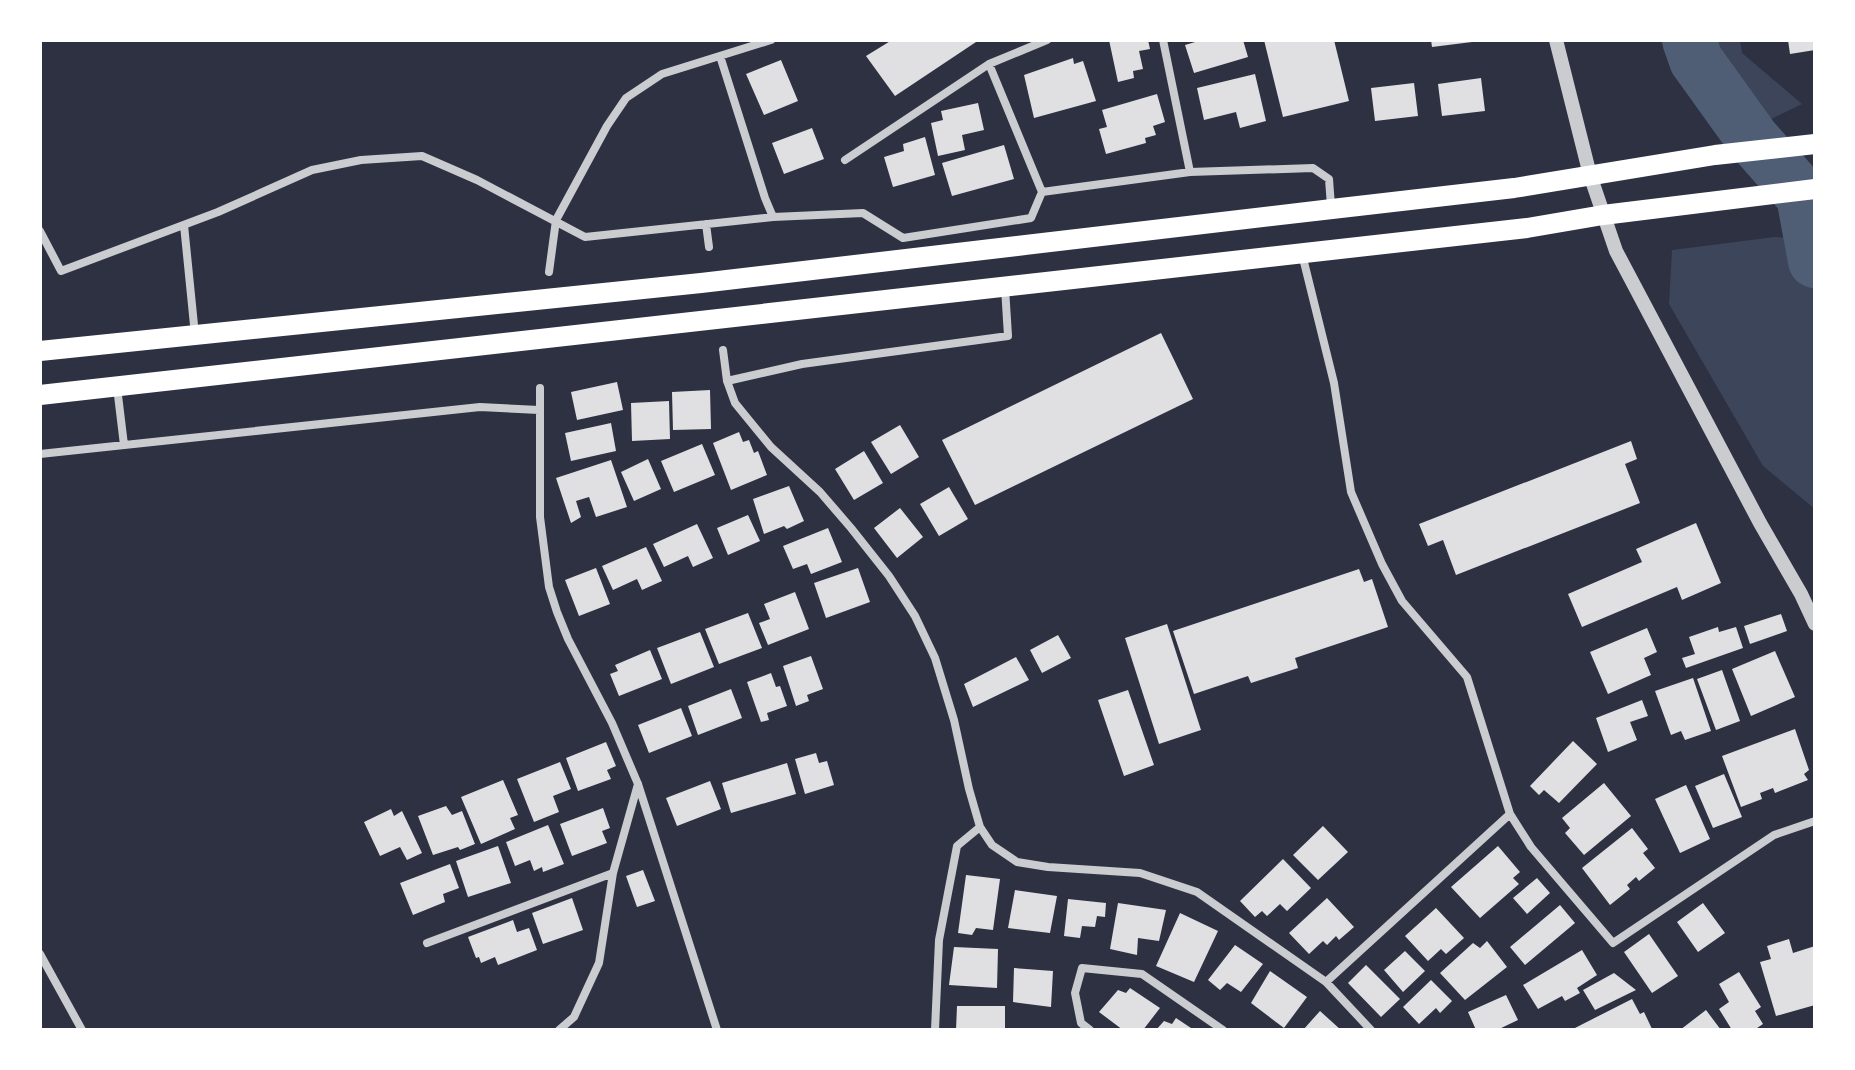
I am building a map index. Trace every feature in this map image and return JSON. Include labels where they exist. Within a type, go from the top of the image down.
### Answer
[{"type":"main road","points":[[40,351],[701,283],[1514,188],[1715,155],[1815,144]]},
{"type":"main road","points":[[40,395],[1527,228],[1603,215],[1815,189]]},
{"type":"street","points":[[549,272],[556,220],[607,126],[626,98],[662,74],[771,40]]},
{"type":"street","points":[[845,160],[989,64],[1047,40]]},
{"type":"street","points":[[1163,40],[1190,172]]},
{"type":"street","points":[[1556,40],[1590,175],[1616,251],[1815,624]]},
{"type":"street","points":[[720,56],[773,217]]},
{"type":"street","points":[[40,231],[61,271],[218,212],[312,170],[361,160],[422,156],[477,180],[585,237],[773,217],[863,213],[903,238],[1031,218],[1042,192],[989,64]]},
{"type":"street","points":[[1042,192],[1190,172],[1313,168],[1329,179],[1332,209]]},
{"type":"street","points":[[706,224],[709,247]]},
{"type":"street","points":[[184,225],[195,335]]},
{"type":"street","points":[[1302,254],[1334,383],[1351,492],[1382,564],[1402,601],[1467,677],[1510,814],[1531,847],[1613,943],[1774,835],[1815,821]]},
{"type":"street","points":[[727,381],[802,364],[1008,336],[1005,287]]},
{"type":"street","points":[[723,350],[727,381],[735,403],[771,447],[820,492],[851,528],[889,576],[915,616],[935,658],[954,720],[980,827],[992,845],[1017,862],[1140,873],[1197,892],[1326,982],[1371,1030]]},
{"type":"street","points":[[117,387],[124,445]]},
{"type":"street","points":[[540,388],[540,517],[549,587],[568,639],[612,723],[638,784],[717,1030]]},
{"type":"street","points":[[40,454],[480,407],[539,410]]},
{"type":"street","points":[[559,1030],[574,1017],[599,963],[613,873],[638,784]]},
{"type":"street","points":[[1326,982],[1510,814]]},
{"type":"street","points":[[935,1030],[939,940],[957,846],[980,827]]},
{"type":"street","points":[[427,943],[613,873]]},
{"type":"street","points":[[40,954],[82,1030]]},
{"type":"street","points":[[1090,1030],[1081,1023],[1075,993],[1082,968],[1142,974],[1223,1030]]},
{"type":"shaded area","points":[[1699,40],[1740,40],[1742,53],[1802,104],[1761,124]]},
{"type":"shaded area","points":[[1775,237],[1811,239],[1815,246],[1815,509],[1763,466],[1669,304],[1672,250]]},
{"type":"building","points":[[892,40],[979,40],[895,96],[866,56]]},
{"type":"building","points":[[1109,40],[1148,40],[1150,49],[1139,51],[1143,69],[1133,71],[1134,78],[1118,82]]},
{"type":"building","points":[[1202,40],[1243,40],[1248,57],[1194,73],[1185,45]]},
{"type":"building","points":[[1264,40],[1334,40],[1349,101],[1283,117]]},
{"type":"building","points":[[1431,40],[1471,40],[1472,42],[1432,47]]},
{"type":"building","points":[[1788,40],[1815,40],[1815,50],[1790,54]]},
{"type":"building","points":[[1073,58],[1074,64],[1083,61],[1096,101],[1034,118],[1024,75]]},
{"type":"building","points":[[781,60],[798,101],[764,115],[746,74]]},
{"type":"building","points":[[1255,74],[1266,121],[1240,128],[1236,112],[1204,120],[1197,88]]},
{"type":"building","points":[[1481,78],[1485,111],[1442,116],[1438,84]]},
{"type":"building","points":[[1414,83],[1418,116],[1375,121],[1371,88]]},
{"type":"building","points":[[1157,94],[1165,122],[1153,126],[1156,135],[1145,138],[1146,143],[1106,154],[1099,129],[1107,127],[1102,110]]},
{"type":"building","points":[[978,103],[984,130],[962,135],[965,150],[938,156],[931,123],[943,120],[941,111]]},
{"type":"building","points":[[812,128],[824,159],[784,174],[772,143]]},
{"type":"building","points":[[925,137],[935,175],[893,187],[884,157],[904,151],[903,144]]},
{"type":"building","points":[[1004,145],[1014,179],[952,196],[942,163]]},
{"type":"building","points":[[1161,333],[1193,399],[975,505],[942,440]]},
{"type":"building","points":[[617,382],[623,410],[577,420],[571,392]]},
{"type":"building","points":[[710,390],[711,429],[673,430],[672,392]]},
{"type":"building","points":[[669,401],[670,439],[632,441],[631,403]]},
{"type":"building","points":[[611,423],[616,451],[571,461],[565,433]]},
{"type":"building","points":[[900,425],[919,457],[891,474],[871,442]]},
{"type":"building","points":[[739,432],[743,442],[749,440],[754,453],[758,451],[767,475],[731,490],[713,443]]},
{"type":"building","points":[[1631,441],[1637,459],[1625,464],[1640,503],[1456,575],[1443,540],[1428,546],[1419,524]]},
{"type":"building","points":[[702,444],[715,475],[674,492],[661,461]]},
{"type":"building","points":[[864,451],[883,483],[854,500],[835,469]]},
{"type":"building","points":[[648,459],[661,489],[634,501],[621,472]]},
{"type":"building","points":[[611,460],[627,507],[596,517],[589,497],[576,501],[581,517],[571,523],[556,478]]},
{"type":"building","points":[[789,486],[804,521],[764,534],[753,499]]},
{"type":"building","points":[[949,487],[968,519],[939,536],[920,504]]},
{"type":"building","points":[[900,508],[923,537],[897,558],[874,528]]},
{"type":"building","points":[[748,515],[760,541],[728,555],[717,528]]},
{"type":"building","points":[[1696,523],[1721,583],[1682,600],[1677,587],[1582,627],[1568,594],[1642,562],[1636,549]]},
{"type":"building","points":[[697,524],[713,558],[693,567],[688,556],[664,567],[653,544]]},
{"type":"building","points":[[828,528],[842,562],[811,574],[807,564],[793,569],[783,546]]},
{"type":"building","points":[[646,547],[662,581],[642,590],[637,579],[613,590],[602,566]]},
{"type":"building","points":[[596,568],[610,604],[579,616],[565,580]]},
{"type":"building","points":[[858,568],[870,602],[826,618],[814,583]]},
{"type":"building","points":[[1359,569],[1364,582],[1372,579],[1388,627],[1295,658],[1298,668],[1251,683],[1248,676],[1194,694],[1173,631]]},
{"type":"building","points":[[795,592],[809,629],[768,645],[759,623],[770,619],[764,604]]},
{"type":"building","points":[[748,613],[762,648],[719,664],[705,629]]},
{"type":"building","points":[[1781,614],[1787,631],[1750,644],[1744,626]]},
{"type":"building","points":[[1167,624],[1201,730],[1159,744],[1125,638]]},
{"type":"building","points":[[1718,627],[1719,632],[1736,627],[1743,648],[1686,668],[1682,658],[1695,654],[1689,637]]},
{"type":"building","points":[[1647,628],[1657,652],[1644,658],[1651,675],[1608,694],[1590,652]]},
{"type":"building","points":[[700,632],[714,667],[671,684],[657,648]]},
{"type":"building","points":[[1058,635],[1071,658],[1042,673],[1030,650]]},
{"type":"building","points":[[650,650],[662,679],[619,696],[610,674],[618,671],[615,665]]},
{"type":"building","points":[[1775,651],[1795,697],[1751,716],[1732,669]]},
{"type":"building","points":[[811,656],[823,689],[807,695],[809,701],[796,706],[783,666]]},
{"type":"building","points":[[1016,657],[1029,680],[973,707],[964,684]]},
{"type":"building","points":[[1722,670],[1740,721],[1716,730],[1697,679]]},
{"type":"building","points":[[771,673],[776,687],[780,686],[787,706],[767,713],[769,720],[761,722],[747,682]]},
{"type":"building","points":[[1693,678],[1711,731],[1685,740],[1681,731],[1671,735],[1655,691]]},
{"type":"building","points":[[731,689],[742,718],[698,735],[688,706]]},
{"type":"building","points":[[1128,690],[1154,765],[1124,776],[1098,700]]},
{"type":"building","points":[[1642,700],[1648,716],[1630,722],[1637,740],[1608,752],[1596,718]]},
{"type":"building","points":[[681,708],[692,736],[649,753],[638,725]]},
{"type":"building","points":[[1795,729],[1809,770],[1804,774],[1808,780],[1775,793],[1773,788],[1760,793],[1762,799],[1741,807],[1722,756]]},
{"type":"building","points":[[1573,741],[1597,764],[1559,803],[1544,790],[1539,795],[1530,786]]},
{"type":"building","points":[[606,742],[616,766],[607,770],[611,779],[578,791],[566,758]]},
{"type":"building","points":[[816,753],[819,763],[827,761],[834,785],[805,794],[795,759]]},
{"type":"building","points":[[560,762],[571,789],[553,796],[559,812],[534,822],[517,779]]},
{"type":"building","points":[[787,763],[796,794],[731,813],[722,783]]},
{"type":"building","points":[[1724,774],[1742,817],[1713,828],[1695,786]]},
{"type":"building","points":[[503,780],[518,815],[510,818],[515,829],[481,844],[461,797]]},
{"type":"building","points":[[710,781],[721,809],[677,826],[666,798]]},
{"type":"building","points":[[1604,783],[1631,816],[1584,855],[1565,833],[1570,828],[1562,818]]},
{"type":"building","points":[[1686,785],[1710,839],[1680,853],[1655,799]]},
{"type":"building","points":[[446,806],[452,815],[462,811],[475,844],[433,855],[418,816]]},
{"type":"building","points":[[603,808],[610,828],[602,831],[607,843],[572,856],[560,824]]},
{"type":"building","points":[[391,809],[394,816],[402,811],[422,853],[407,860],[400,847],[380,856],[364,822]]},
{"type":"building","points":[[548,825],[564,864],[543,872],[542,867],[534,871],[530,860],[515,866],[506,842]]},
{"type":"building","points":[[1323,826],[1348,852],[1318,880],[1293,855]]},
{"type":"building","points":[[1632,828],[1648,849],[1643,853],[1655,868],[1639,881],[1636,877],[1627,885],[1630,889],[1610,905],[1582,868]]},
{"type":"building","points":[[498,846],[511,883],[468,897],[456,861]]},
{"type":"building","points":[[1498,846],[1520,872],[1513,878],[1519,884],[1480,918],[1451,887]]},
{"type":"building","points":[[1283,859],[1311,888],[1287,911],[1280,904],[1267,916],[1262,911],[1255,917],[1240,901]]},
{"type":"building","points":[[450,864],[459,888],[443,894],[445,902],[413,915],[400,883]]},
{"type":"building","points":[[643,870],[655,901],[637,907],[626,876]]},
{"type":"building","points":[[966,875],[1000,879],[993,930],[976,928],[972,935],[958,933]]},
{"type":"building","points":[[1537,878],[1550,893],[1527,914],[1513,898]]},
{"type":"building","points":[[1015,890],[1057,896],[1050,933],[1008,928]]},
{"type":"building","points":[[572,898],[583,930],[543,944],[532,913]]},
{"type":"building","points":[[1327,898],[1354,927],[1339,940],[1336,936],[1327,945],[1323,941],[1309,954],[1289,933]]},
{"type":"building","points":[[1068,899],[1106,903],[1105,917],[1097,916],[1095,927],[1082,926],[1080,938],[1064,936]]},
{"type":"building","points":[[1118,903],[1166,910],[1159,941],[1138,938],[1137,955],[1110,949]]},
{"type":"building","points":[[1703,903],[1725,933],[1698,952],[1677,922]]},
{"type":"building","points":[[1560,905],[1575,923],[1525,965],[1510,947]]},
{"type":"building","points":[[1436,908],[1464,938],[1446,954],[1441,949],[1428,961],[1405,936]]},
{"type":"building","points":[[1180,913],[1218,931],[1194,982],[1156,966]]},
{"type":"building","points":[[513,920],[517,932],[529,928],[537,950],[498,965],[495,957],[481,963],[468,937]]},
{"type":"building","points":[[1649,934],[1678,976],[1652,993],[1624,952]]},
{"type":"building","points":[[1789,939],[1793,953],[1815,946],[1815,1005],[1776,1016],[1760,962],[1771,959],[1767,946]]},
{"type":"building","points":[[1487,941],[1507,967],[1465,1000],[1440,973],[1473,943],[1480,948]]},
{"type":"building","points":[[1235,945],[1263,964],[1241,992],[1227,983],[1220,990],[1208,980]]},
{"type":"building","points":[[954,947],[998,949],[997,988],[949,985]]},
{"type":"building","points":[[1582,950],[1597,975],[1577,988],[1580,993],[1565,1001],[1562,996],[1538,1009],[1523,985]]},
{"type":"building","points":[[1405,951],[1425,971],[1403,992],[1384,970]]},
{"type":"building","points":[[1366,965],[1400,999],[1381,1017],[1348,983]]},
{"type":"building","points":[[1014,968],[1053,971],[1051,1007],[1013,1002]]},
{"type":"building","points":[[1270,971],[1307,997],[1284,1028],[1251,1003]]},
{"type":"building","points":[[1739,972],[1761,1007],[1755,1011],[1763,1024],[1754,1030],[1732,1030],[1719,1009],[1729,1002],[1719,984]]},
{"type":"building","points":[[1614,973],[1636,990],[1595,1010],[1583,990]]},
{"type":"building","points":[[1431,980],[1452,1001],[1440,1013],[1436,1008],[1419,1024],[1403,1007]]},
{"type":"building","points":[[1130,988],[1160,1008],[1143,1030],[1123,1030],[1099,1012],[1118,990],[1126,993]]},
{"type":"building","points":[[1506,995],[1518,1020],[1497,1030],[1476,1030],[1468,1012]]},
{"type":"building","points":[[1632,999],[1640,1014],[1644,1012],[1652,1029],[1571,1030]]},
{"type":"building","points":[[957,1006],[1005,1006],[1005,1030],[956,1030]]},
{"type":"building","points":[[1706,1010],[1721,1030],[1680,1030]]},
{"type":"building","points":[[1320,1011],[1341,1030],[1303,1030]]},
{"type":"building","points":[[1176,1018],[1194,1030],[1156,1030],[1164,1021],[1172,1024]]},
{"type":"waterway","points":[[1689,40],[1696,60],[1752,138],[1803,196],[1815,261]]}]
